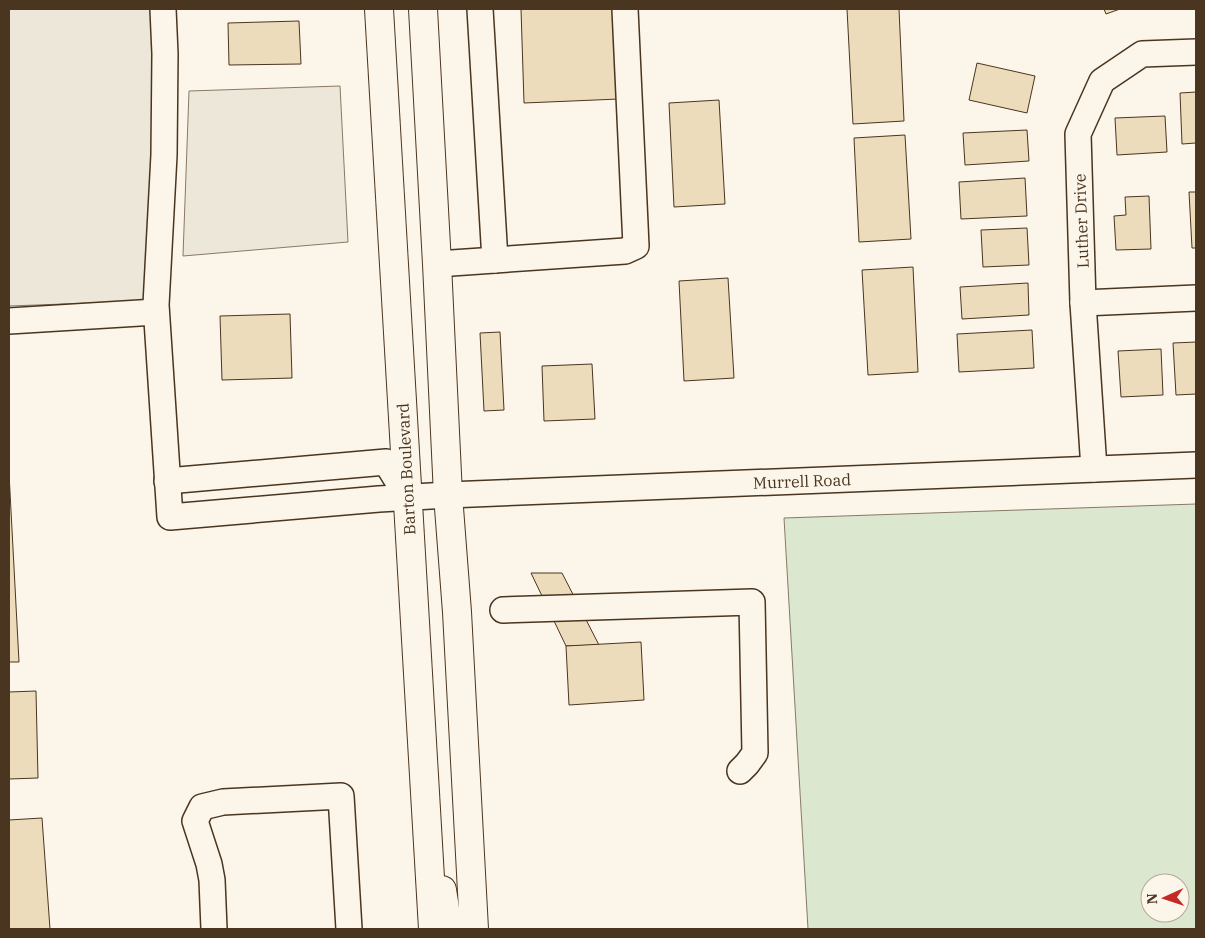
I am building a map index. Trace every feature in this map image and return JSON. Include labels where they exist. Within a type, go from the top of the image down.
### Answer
[{"type":"main road","name":"Barton Boulevard","points":[[380,9],[433,929]]},
{"type":"main road","points":[[423,9],[448,496],[474,929]]},
{"type":"main road","points":[[426,805],[446,915],[454,929]]},
{"type":"street","points":[[163,9],[165,54],[164,155],[156,312],[168,481],[386,462],[408,498]]},
{"type":"street","points":[[480,9],[495,260]]},
{"type":"street","points":[[437,264],[625,251],[636,246],[624,9]]},
{"type":"street","name":"Luther Drive","points":[[1094,469],[1083,303],[1078,134],[1102,81],[1142,54],[1196,52]]},
{"type":"street","points":[[1083,303],[1196,298]]},
{"type":"street","points":[[9,321],[156,312]]},
{"type":"street","name":"Murrell Road","points":[[168,481],[170,517],[379,499],[1196,465]]},
{"type":"street","points":[[503,610],[752,602],[755,753],[740,771]]},
{"type":"street","points":[[214,929],[212,880],[209,864],[195,822],[202,807],[224,802],[341,796],[348,929]]},
{"type":"green space","points":[[1196,504],[1196,929],[808,929],[784,518]]},
{"type":"shaded area","points":[[9,9],[151,9],[156,79],[145,301],[9,306]]},
{"type":"shaded area","points":[[340,86],[348,242],[183,256],[189,91]]},
{"type":"building","points":[[521,9],[615,9],[619,99],[524,103]]},
{"type":"building","points":[[847,9],[899,9],[904,121],[853,124]]},
{"type":"building","points":[[1104,9],[1120,9],[1106,14]]},
{"type":"building","points":[[299,21],[301,64],[229,65],[228,23]]},
{"type":"building","points":[[977,63],[1035,76],[1027,113],[969,100]]},
{"type":"building","points":[[1196,92],[1196,143],[1182,144],[1180,93]]},
{"type":"building","points":[[719,100],[725,204],[674,207],[669,103]]},
{"type":"building","points":[[1165,116],[1167,152],[1117,155],[1115,118]]},
{"type":"building","points":[[1027,130],[1029,161],[965,165],[963,133]]},
{"type":"building","points":[[905,135],[911,239],[859,242],[854,138]]},
{"type":"building","points":[[1025,178],[1027,216],[961,219],[959,182]]},
{"type":"building","points":[[1189,192],[1196,192],[1196,248],[1192,248]]},
{"type":"building","points":[[1149,196],[1151,249],[1116,250],[1114,216],[1126,215],[1125,197]]},
{"type":"building","points":[[1027,228],[1029,265],[983,267],[981,230]]},
{"type":"building","points":[[913,267],[918,372],[868,375],[862,270]]},
{"type":"building","points":[[728,278],[734,378],[684,381],[679,281]]},
{"type":"building","points":[[1028,283],[1029,315],[962,319],[960,287]]},
{"type":"building","points":[[290,314],[292,378],[222,380],[220,316]]},
{"type":"building","points":[[1032,330],[1034,368],[959,372],[957,334]]},
{"type":"building","points":[[500,332],[504,410],[484,411],[480,333]]},
{"type":"building","points":[[1196,342],[1196,394],[1176,395],[1173,343]]},
{"type":"building","points":[[1161,349],[1163,395],[1121,397],[1118,351]]},
{"type":"building","points":[[592,364],[595,419],[544,421],[542,366]]},
{"type":"building","points":[[9,473],[19,662],[9,662]]},
{"type":"building","points":[[531,573],[562,573],[599,645],[566,646]]},
{"type":"building","points":[[641,642],[644,700],[569,705],[566,646]]},
{"type":"building","points":[[36,691],[38,778],[9,779],[9,692]]},
{"type":"building","points":[[42,818],[50,929],[9,929],[9,820]]}]
